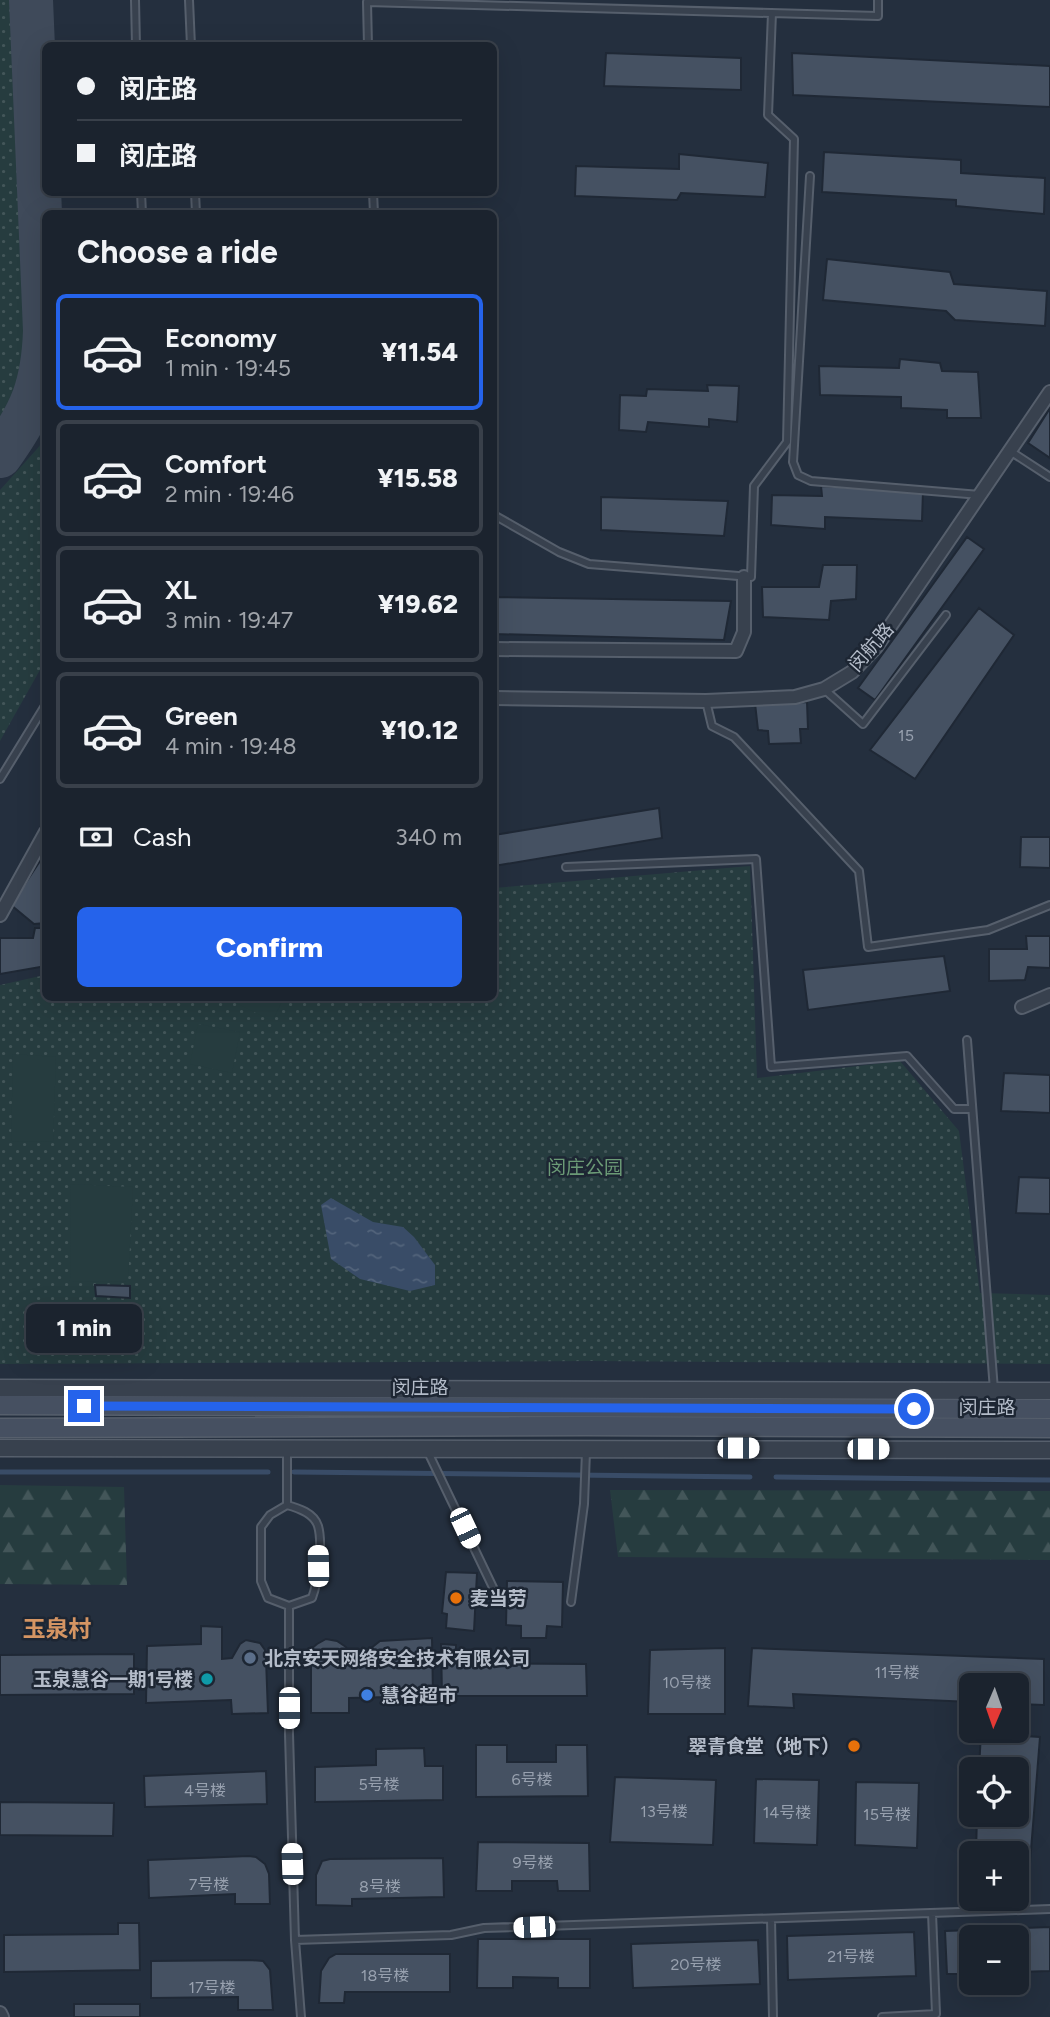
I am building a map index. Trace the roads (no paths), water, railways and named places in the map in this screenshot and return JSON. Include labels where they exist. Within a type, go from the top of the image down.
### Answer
[{"type":"main road","name":"闵庄路","points":[[0,1405],[1050,1409]]},
{"type":"main road","name":"闵庄路","points":[[0,1428],[585,1408],[1050,1428]]},
{"type":"street","name":"闵航路","points":[[497,698],[706,701],[795,697],[824,690],[852,673],[876,647],[1050,392]]},
{"type":"street","points":[[497,649],[736,651],[744,632],[744,577]]},
{"type":"street","points":[[0,915],[42,839]]},
{"type":"street","points":[[1022,1007],[1050,995]]},
{"type":"street","name":"闵庄路","points":[[0,1388],[585,1408],[1050,1391]]},
{"type":"street","points":[[585,1408],[586,1448]]},
{"type":"street","points":[[0,1448],[1050,1450]]},
{"type":"lane","points":[[135,0],[136,42]]},
{"type":"lane","points":[[189,0],[191,42]]},
{"type":"lane","points":[[368,42],[367,2],[877,16],[878,0]]},
{"type":"lane","points":[[497,517],[559,552],[589,564],[751,577],[754,486],[787,442],[794,139],[768,115],[772,13]]},
{"type":"lane","points":[[810,176],[793,462],[798,475],[811,481],[979,495]]},
{"type":"lane","points":[[1010,451],[1050,477]]},
{"type":"lane","points":[[824,690],[863,724],[946,615]]},
{"type":"lane","points":[[706,701],[712,726],[734,737],[859,872],[868,947],[988,930],[1050,905]]},
{"type":"lane","points":[[0,779],[42,711]]},
{"type":"lane","points":[[566,867],[756,859],[771,1067],[907,1056],[954,1109],[972,1109]]},
{"type":"lane","points":[[967,1040],[994,1391]]},
{"type":"lane","points":[[287,1448],[287,1505]]},
{"type":"lane","points":[[427,1448],[499,1600]]},
{"type":"lane","points":[[571,1602],[586,1448]]},
{"type":"lane","points":[[287,1505],[309,1514],[318,1525],[319,1579],[312,1598],[289,1606],[268,1598],[261,1581],[261,1527],[270,1515],[287,1505]]},
{"type":"lane","points":[[289,1606],[289,1734],[295,1940],[301,2017]]},
{"type":"lane","points":[[295,1940],[451,1935],[484,1928],[1050,1909]]},
{"type":"lane","points":[[882,2017],[936,2014],[932,1913]]},
{"type":"lane","points":[[771,1919],[773,2017]]},
{"type":"water","points":[[331,1198],[373,1222],[403,1227],[435,1265],[435,1285],[410,1291],[360,1279],[331,1259],[321,1205]]},
{"type":"waterway","points":[[0,1472],[268,1472]]},
{"type":"waterway","points":[[294,1472],[750,1477]]},
{"type":"waterway","points":[[776,1477],[1050,1480]]},
{"type":"place","name":"麦当劳","points":[[456,1598]]},
{"type":"place","name":"北京安天网络安全技术有限公司","points":[[250,1658]]},
{"type":"place","name":"玉泉慧谷一期1号楼","points":[[207,1679]]},
{"type":"place","name":"慧谷超市","points":[[367,1695]]},
{"type":"place","name":"翠青食堂（地下）","points":[[854,1746]]},
{"type":"district","name":"玉泉村","points":[[57,1629]]},
{"type":"park label","name":"闵庄公园","points":[[585,1167]]}]
